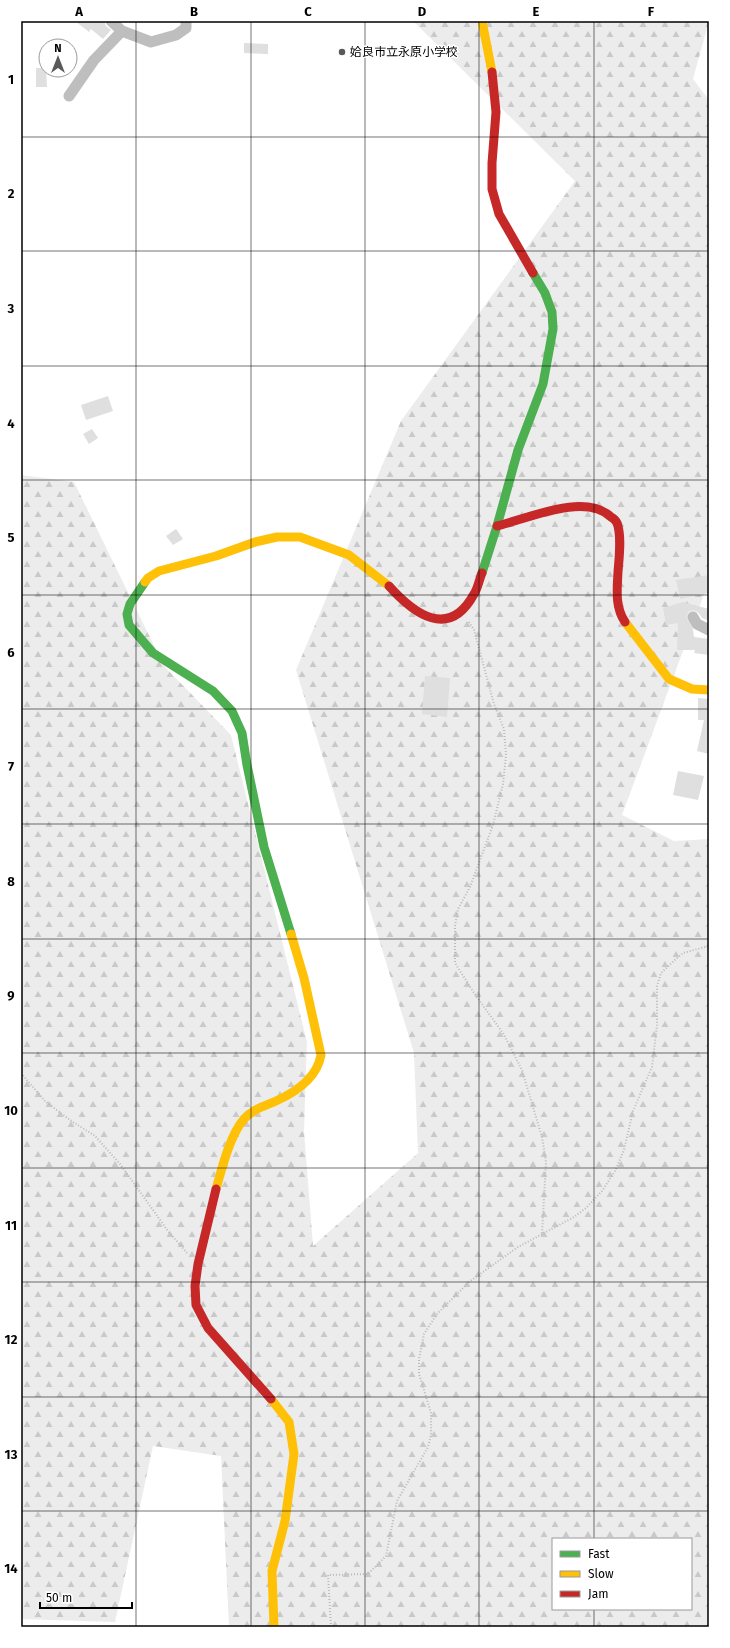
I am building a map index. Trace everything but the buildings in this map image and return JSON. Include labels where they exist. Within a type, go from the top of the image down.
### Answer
[{"type":"street","points":[[111,21],[122,31],[151,42],[176,35],[186,28],[186,21]]},
{"type":"street","points":[[274,1627],[272,1571],[285,1521],[294,1454],[289,1422],[280,1409],[208,1328],[200,1315],[195,1300],[198,1264],[204,1234],[234,1134],[242,1121],[252,1111],[282,1098],[306,1081],[317,1068],[321,1055],[304,978],[264,847],[242,733],[232,711],[213,691],[153,653],[128,625],[127,614],[130,604],[148,578],[158,571],[216,556],[255,542],[277,537],[300,537],[350,555],[388,585],[404,603],[425,616],[440,620],[452,617],[464,609],[475,594],[497,526],[518,450],[543,384],[553,329],[552,312],[545,293],[524,260],[499,214],[492,189],[492,163],[496,112],[494,85],[482,21]]},
{"type":"street","points":[[69,96],[94,60],[122,31]]},
{"type":"street","points":[[497,526],[559,509],[580,506],[600,508],[617,523],[620,545],[617,596],[619,610],[624,621],[669,679],[692,689],[709,690]]},
{"type":"street","points":[[693,616],[697,624],[709,630]]},
{"type":"path","points":[[464,609],[474,630],[494,704],[504,729],[506,755],[503,784],[493,825],[470,887],[458,909],[455,926],[455,963],[476,996],[503,1033],[522,1070],[542,1137],[546,1162],[542,1234]]},
{"type":"path","points":[[331,1627],[328,1575],[368,1574],[386,1556],[396,1501],[428,1447],[431,1435],[431,1413],[419,1374],[419,1359],[424,1334],[437,1314],[469,1282],[518,1247],[574,1217],[586,1208],[602,1191],[615,1171],[624,1150],[633,1111],[652,1067],[657,1025],[657,986],[661,973],[683,953],[709,946]]},
{"type":"path","points":[[21,1073],[45,1101],[70,1120],[95,1136],[120,1164],[180,1248],[198,1264]]},
{"type":"green space","points":[[413,21],[709,21],[693,79],[709,100],[709,581],[622,815],[674,841],[709,839],[709,1627],[229,1627],[221,1456],[153,1446],[115,1622],[21,1619],[21,475],[74,482],[164,666],[231,735],[307,1042],[304,1131],[313,1246],[418,1153],[414,1053],[296,670],[401,421],[575,181]]},
{"type":"traffic: fast","points":[[482,573],[518,450],[543,384],[553,329],[552,312],[545,293],[533,273]]},
{"type":"traffic: fast","points":[[145,582],[130,604],[127,614],[129,625],[153,653],[213,691],[232,711],[242,733],[264,847],[291,934]]},
{"type":"traffic: slow","points":[[482,21],[492,72]]},
{"type":"traffic: slow","points":[[145,582],[148,578],[159,571],[216,556],[255,542],[277,537],[300,537],[349,555],[389,586]]},
{"type":"traffic: slow","points":[[625,622],[669,679],[692,689],[709,690]]},
{"type":"traffic: slow","points":[[216,1189],[231,1143],[244,1119],[255,1110],[298,1089],[315,1071],[319,1063],[321,1055],[304,978],[291,934]]},
{"type":"traffic: slow","points":[[271,1399],[289,1422],[294,1454],[285,1521],[272,1571],[274,1627]]},
{"type":"traffic: jam","points":[[492,72],[496,112],[492,163],[492,189],[499,214],[533,273]]},
{"type":"traffic: jam","points":[[497,526],[539,513],[571,507],[586,507],[600,510],[613,518],[619,528],[620,547],[617,598],[625,622]]},
{"type":"traffic: jam","points":[[389,586],[409,606],[420,613],[432,618],[443,619],[454,616],[464,608],[475,592],[482,573]]},
{"type":"traffic: jam","points":[[216,1189],[198,1264],[195,1286],[196,1305],[208,1328],[271,1399]]},
{"type":"place","name":"姶良市立永原小学校","points":[[342,52]]}]
